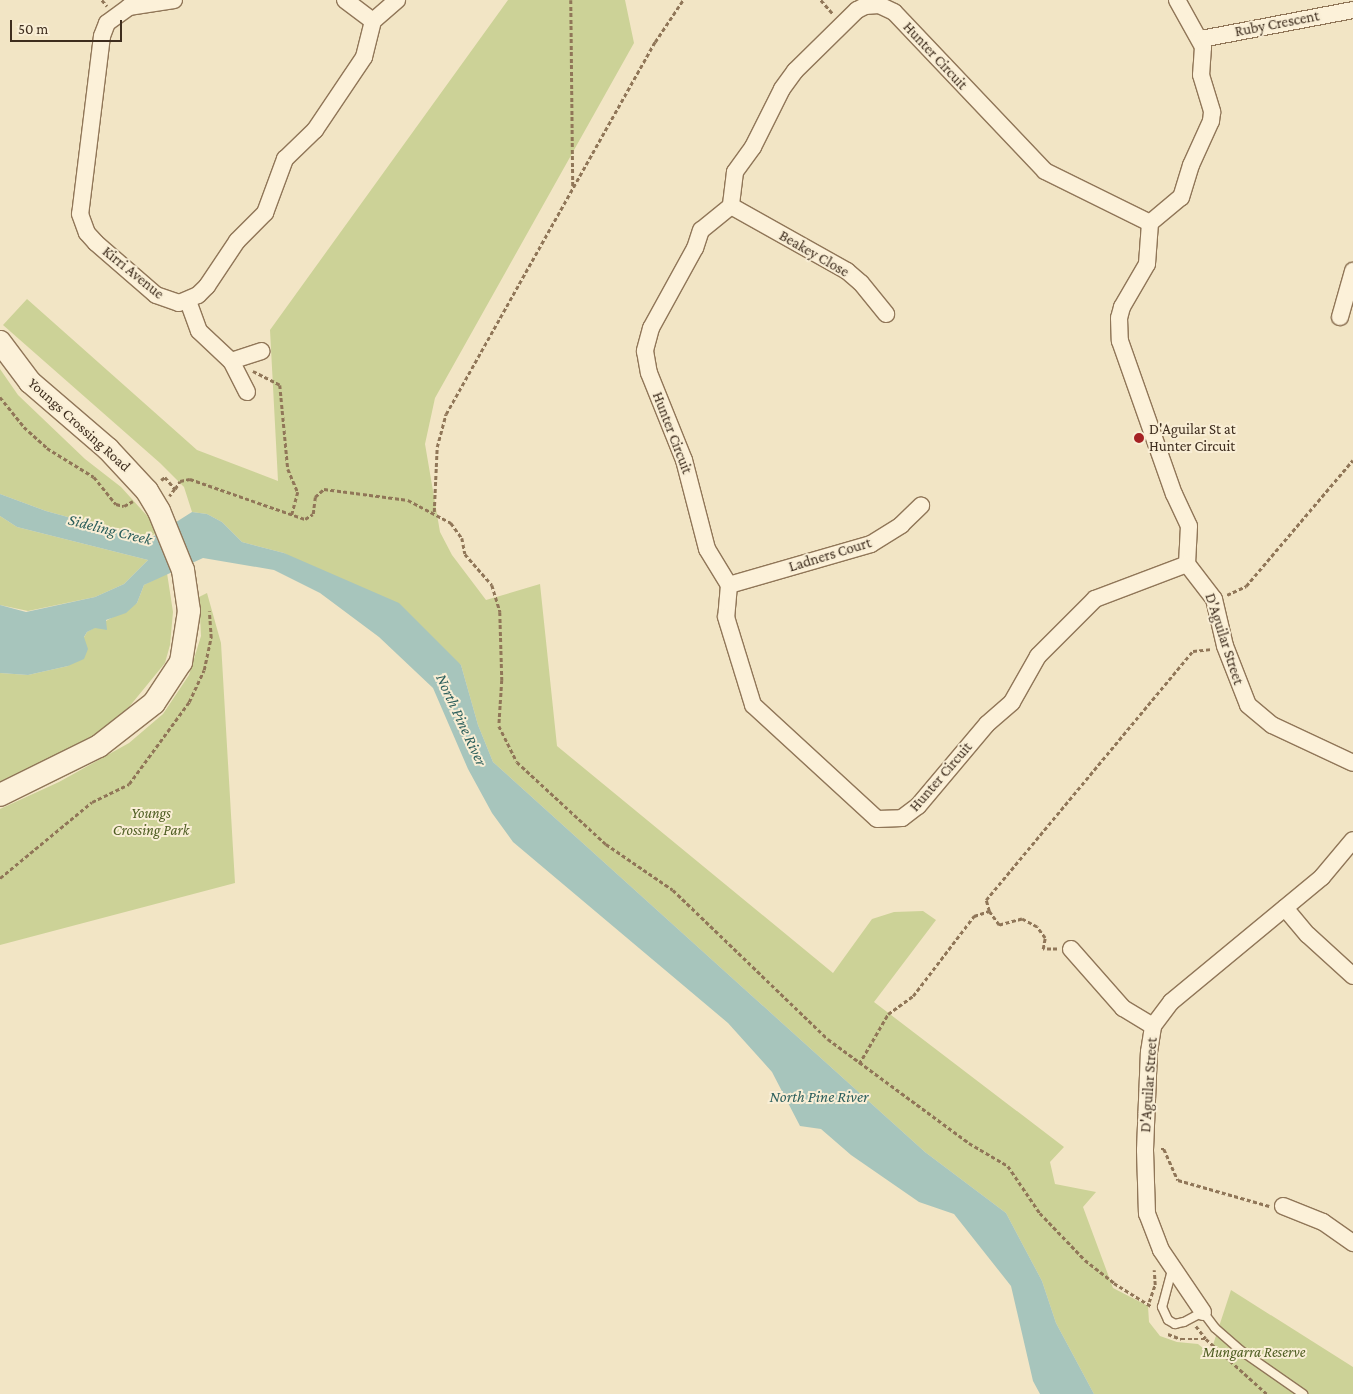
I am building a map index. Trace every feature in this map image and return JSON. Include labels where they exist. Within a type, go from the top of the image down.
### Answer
[{"type":"main road","name":"Youngs Crossing Road","points":[[0,342],[30,382],[129,470],[147,491],[165,523],[182,570],[188,595],[188,637],[174,676],[154,703],[98,746],[0,795]]},
{"type":"street","name":"Kirri Avenue","points":[[174,0],[129,7],[107,23],[102,36],[80,214],[91,238],[156,295],[173,302],[188,301]]},
{"type":"street","points":[[346,0],[373,21]]},
{"type":"street","points":[[247,392],[231,361],[199,330],[188,301],[207,286],[237,241],[265,213],[285,159],[315,130],[364,57],[373,21],[397,0]]},
{"type":"street","points":[[1177,0],[1187,23],[1201,39],[1204,52],[1201,75],[1210,104],[1211,121],[1191,165],[1181,197],[1150,223],[1147,264],[1122,307],[1118,330],[1174,494],[1189,526],[1187,564]]},
{"type":"street","name":"Hunter Circuit","points":[[1150,223],[1045,171],[894,12],[880,3],[857,10],[795,71],[735,172],[731,206],[701,230],[695,248],[651,328],[645,351],[649,373],[684,460],[707,549],[729,585],[726,617],[753,706],[869,814],[884,821],[893,821],[918,806],[987,724],[1012,702],[1038,656],[1095,599],[1187,564]]},
{"type":"street","name":"Ruby Crescent","points":[[1201,39],[1353,10]]},
{"type":"street","name":"Beakey Close","points":[[731,206],[847,271],[861,283],[886,314]]},
{"type":"street","points":[[1340,317],[1353,271]]},
{"type":"street","points":[[231,361],[261,352]]},
{"type":"street","name":"Ladners Court","points":[[729,585],[872,544],[895,530],[921,506]]},
{"type":"street","name":"D'Aguilar Street","points":[[1187,564],[1214,599],[1226,646],[1242,693],[1260,717],[1353,763]]},
{"type":"street","name":"D'Aguilar Street","points":[[1197,1316],[1173,1268],[1151,1232],[1147,1214],[1145,1150],[1149,1052],[1153,1026],[1171,1002],[1322,877],[1353,840]]},
{"type":"street","points":[[1285,908],[1308,935],[1353,976]]},
{"type":"street","points":[[1071,949],[1123,1008],[1153,1026]]},
{"type":"street","points":[[1283,1206],[1323,1222],[1353,1243]]},
{"type":"lane","points":[[1173,1268],[1163,1314],[1175,1324],[1197,1316],[1215,1328],[1240,1350],[1303,1394]]},
{"type":"path","points":[[571,0],[573,190]]},
{"type":"path","points":[[434,512],[437,447],[446,414],[573,190],[654,42],[683,0]]},
{"type":"path","points":[[231,361],[280,385],[288,469],[298,492],[292,515]]},
{"type":"path","points":[[0,397],[24,427],[47,448],[94,477],[116,504],[128,505],[138,497]]},
{"type":"path","points":[[1214,599],[1246,586],[1353,460]]},
{"type":"path","points":[[175,489],[180,481],[190,479],[304,519],[313,514],[315,497],[324,489],[334,490],[408,500],[434,512],[451,523],[462,538],[465,554],[492,585],[500,612],[502,680],[499,726],[517,762],[606,844],[673,890],[828,1039],[859,1064],[879,1074],[969,1143],[1008,1166],[1040,1213],[1085,1260],[1114,1283],[1149,1302],[1155,1285],[1154,1268],[1150,1262]]},
{"type":"path","points":[[1071,949],[1043,949],[1045,938],[1038,927],[1022,919],[999,925],[989,911],[986,900],[993,888],[1193,651],[1226,646]]},
{"type":"path","points":[[859,1064],[888,1014],[913,996],[974,916],[989,911]]},
{"type":"path","points":[[1145,1150],[1164,1149],[1178,1180],[1262,1205],[1283,1206]]},
{"type":"path","points":[[1197,1316],[1206,1339],[1267,1394]]},
{"type":"green space","name":"Mungarra Reserve","points":[[508,0],[625,0],[634,43],[435,398],[425,444],[440,532],[452,555],[486,600],[540,584],[557,746],[833,973],[872,919],[894,912],[923,911],[936,920],[874,1002],[1064,1147],[1050,1162],[1055,1184],[1096,1192],[1083,1207],[1113,1288],[1148,1306],[1149,1322],[1160,1336],[1177,1342],[1198,1344],[1210,1354],[1231,1290],[1353,1367],[1353,1394],[1094,1394],[1056,1323],[1042,1281],[1006,1213],[925,1152],[493,762],[478,725],[461,665],[284,553],[242,542],[222,522],[207,514],[192,512],[184,487],[160,463],[3,325],[27,299],[197,450],[278,481],[270,330]]},
{"type":"green space","points":[[0,369],[18,395],[85,459],[121,487],[150,519],[158,533],[144,538],[46,511],[0,494]]},
{"type":"green space","points":[[0,516],[17,527],[148,560],[124,584],[95,597],[28,611],[0,605]]},
{"type":"green space","points":[[167,573],[173,612],[170,645],[165,663],[120,718],[101,732],[57,758],[0,784],[0,673],[28,675],[68,666],[87,632],[137,603],[144,585]]},
{"type":"green space","name":"Youngs Crossing Park","points":[[207,593],[221,643],[235,883],[0,945],[0,809],[59,782],[129,743],[163,714],[189,675],[201,636],[199,597]]},
{"type":"water","name":"North Pine River","points":[[0,494],[46,511],[144,538],[151,538],[192,512],[207,514],[222,522],[242,542],[284,553],[399,603],[461,665],[478,725],[493,762],[925,1152],[1006,1213],[1042,1281],[1056,1323],[1094,1394],[1040,1394],[1033,1381],[1011,1286],[954,1214],[919,1202],[851,1155],[821,1129],[800,1126],[772,1072],[728,1023],[513,842],[492,813],[468,769],[433,688],[379,637],[320,593],[274,570],[203,558],[144,585],[137,603],[126,613],[106,620],[107,630],[95,628],[87,632],[84,637],[88,649],[84,659],[68,666],[28,675],[0,673],[0,605],[26,612],[95,597],[124,584],[148,560],[17,527],[0,516]]},
{"type":"place","name":"D'Aguilar St at Hunter Circuit","points":[[1139,438]]},
{"type":"water label","name":"Sideling Creek","points":[[110,530]]}]
